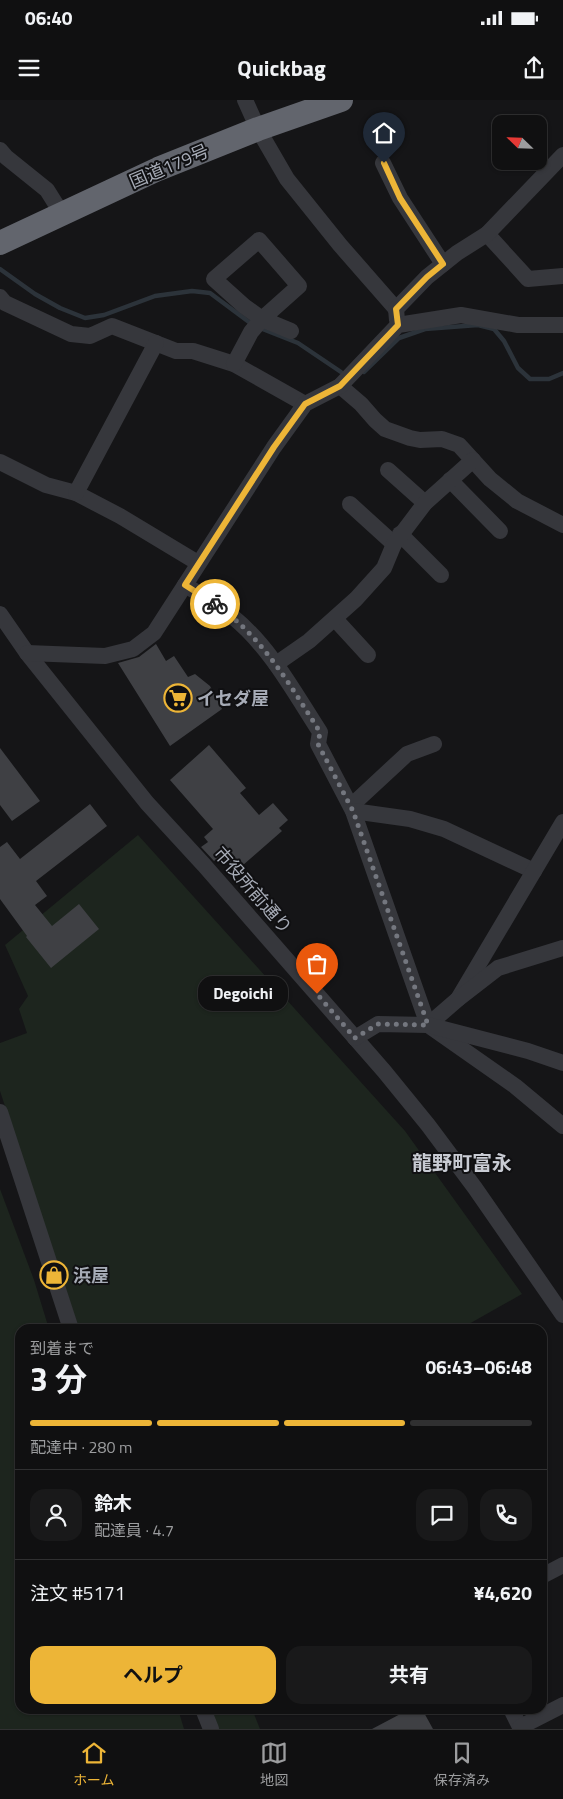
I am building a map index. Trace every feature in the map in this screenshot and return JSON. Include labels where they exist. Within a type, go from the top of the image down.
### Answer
[{"type":"highway","name":"国道179号","points":[[0,243],[158,170],[258,129],[341,100]]},
{"type":"street","points":[[245,100],[258,129],[287,179],[397,317]]},
{"type":"street","points":[[0,150],[47,190],[62,214]]},
{"type":"street","points":[[27,653],[105,656],[133,649],[154,633],[274,447],[305,404],[340,386],[397,317],[427,277],[457,253],[487,234],[563,155]]},
{"type":"street","points":[[384,163],[400,198],[443,264]]},
{"type":"street","points":[[487,234],[528,279],[563,278]]},
{"type":"street","points":[[234,364],[251,332],[262,319],[299,286],[259,240],[214,279],[244,306],[262,319],[291,331]]},
{"type":"street","points":[[0,297],[6,303],[71,334],[90,336],[112,326],[176,351],[193,351],[234,364],[305,404]]},
{"type":"street","points":[[397,317],[460,315],[518,325],[563,325]]},
{"type":"street","points":[[76,493],[156,343]]},
{"type":"street","points":[[340,386],[374,420],[385,428],[410,438],[420,440],[442,439],[459,445],[490,479],[517,501],[563,525]]},
{"type":"street","points":[[276,664],[310,641],[335,620],[384,568],[397,539],[425,503],[473,460]]},
{"type":"street","points":[[0,462],[46,485],[76,493],[120,516],[198,563]]},
{"type":"street","points":[[388,470],[425,503]]},
{"type":"street","points":[[450,480],[500,531]]},
{"type":"street","points":[[350,504],[441,575]]},
{"type":"street","points":[[185,585],[233,617],[253,636],[276,664],[320,732],[318,744],[352,809],[428,1025],[515,1086],[563,1126]]},
{"type":"street","name":"市役所前通り","points":[[0,614],[27,653],[147,803],[204,865],[355,1038],[440,1140],[563,1315]]},
{"type":"street","points":[[335,620],[368,655]]},
{"type":"street","points":[[352,809],[407,754],[434,744]]},
{"type":"street","points":[[352,809],[410,819],[444,829],[534,871]]},
{"type":"street","points":[[458,999],[563,822]]},
{"type":"street","points":[[428,1025],[498,968],[563,948]]},
{"type":"street","points":[[355,1038],[378,1024],[428,1025],[563,1063]]},
{"type":"street","points":[[0,1112],[69,1324]]},
{"type":"street","points":[[547,1573],[563,1565]]},
{"type":"street","points":[[547,1714],[563,1705]]},
{"type":"street","points":[[205,1714],[211,1729]]},
{"type":"street","points":[[513,1714],[521,1728],[547,1714]]},
{"type":"shaded area","points":[[138,835],[405,1131],[522,1294],[469,1324],[77,1324],[0,1091],[0,1043],[27,1033],[19,1009],[28,996],[5,945]]},
{"type":"shaded area","points":[[0,1189],[34,1280],[47,1324],[15,1324],[15,1714],[180,1714],[184,1729],[0,1729]]},
{"type":"shaded area","points":[[211,1714],[254,1714],[260,1729],[217,1729]]},
{"type":"building","name":"イセダ屋","points":[[156,644],[166,661],[174,656],[188,677],[195,674],[210,686],[222,709],[170,746],[118,663],[139,657]]},
{"type":"building","points":[[209,745],[246,788],[240,793],[259,815],[273,803],[288,820],[279,828],[282,831],[235,872],[221,856],[214,861],[201,847],[208,842],[204,837],[213,829],[170,780]]},
{"type":"building","points":[[0,748],[40,801],[12,821],[0,805]]},
{"type":"building","points":[[90,804],[107,826],[36,881],[47,896],[35,905],[52,926],[79,904],[99,929],[51,968],[26,937],[0,899],[0,847],[7,842],[20,859]]},
{"type":"building","points":[[400,1714],[425,1714],[433,1729],[372,1729]]},
{"type":"waterway","points":[[0,269],[35,294],[60,308],[85,318],[104,315],[155,296],[192,291],[210,293],[253,325]]},
{"type":"waterway","points":[[364,372],[399,338],[425,329],[478,325],[494,329],[504,341],[518,368],[530,379],[549,379],[563,373]]},
{"type":"waterway","points":[[260,328],[298,343],[341,372]]},
{"type":"way so far","points":[[215,604],[233,617],[253,636],[276,664],[320,732],[318,744],[353,811],[428,1025],[378,1024],[355,1038],[317,994]]},
{"type":"place","name":"イセダ屋","points":[[178,698]]},
{"type":"place","name":"Degoichi","points":[[317,994]]},
{"type":"place","name":"浜屋","points":[[54,1275]]},
{"type":"district","name":"龍野町富永","points":[[462,1162]]},
{"type":"route","points":[[215,604],[185,585],[274,447],[305,404],[340,386],[398,325],[396,309],[427,277],[443,264],[400,198],[384,163]]}]
